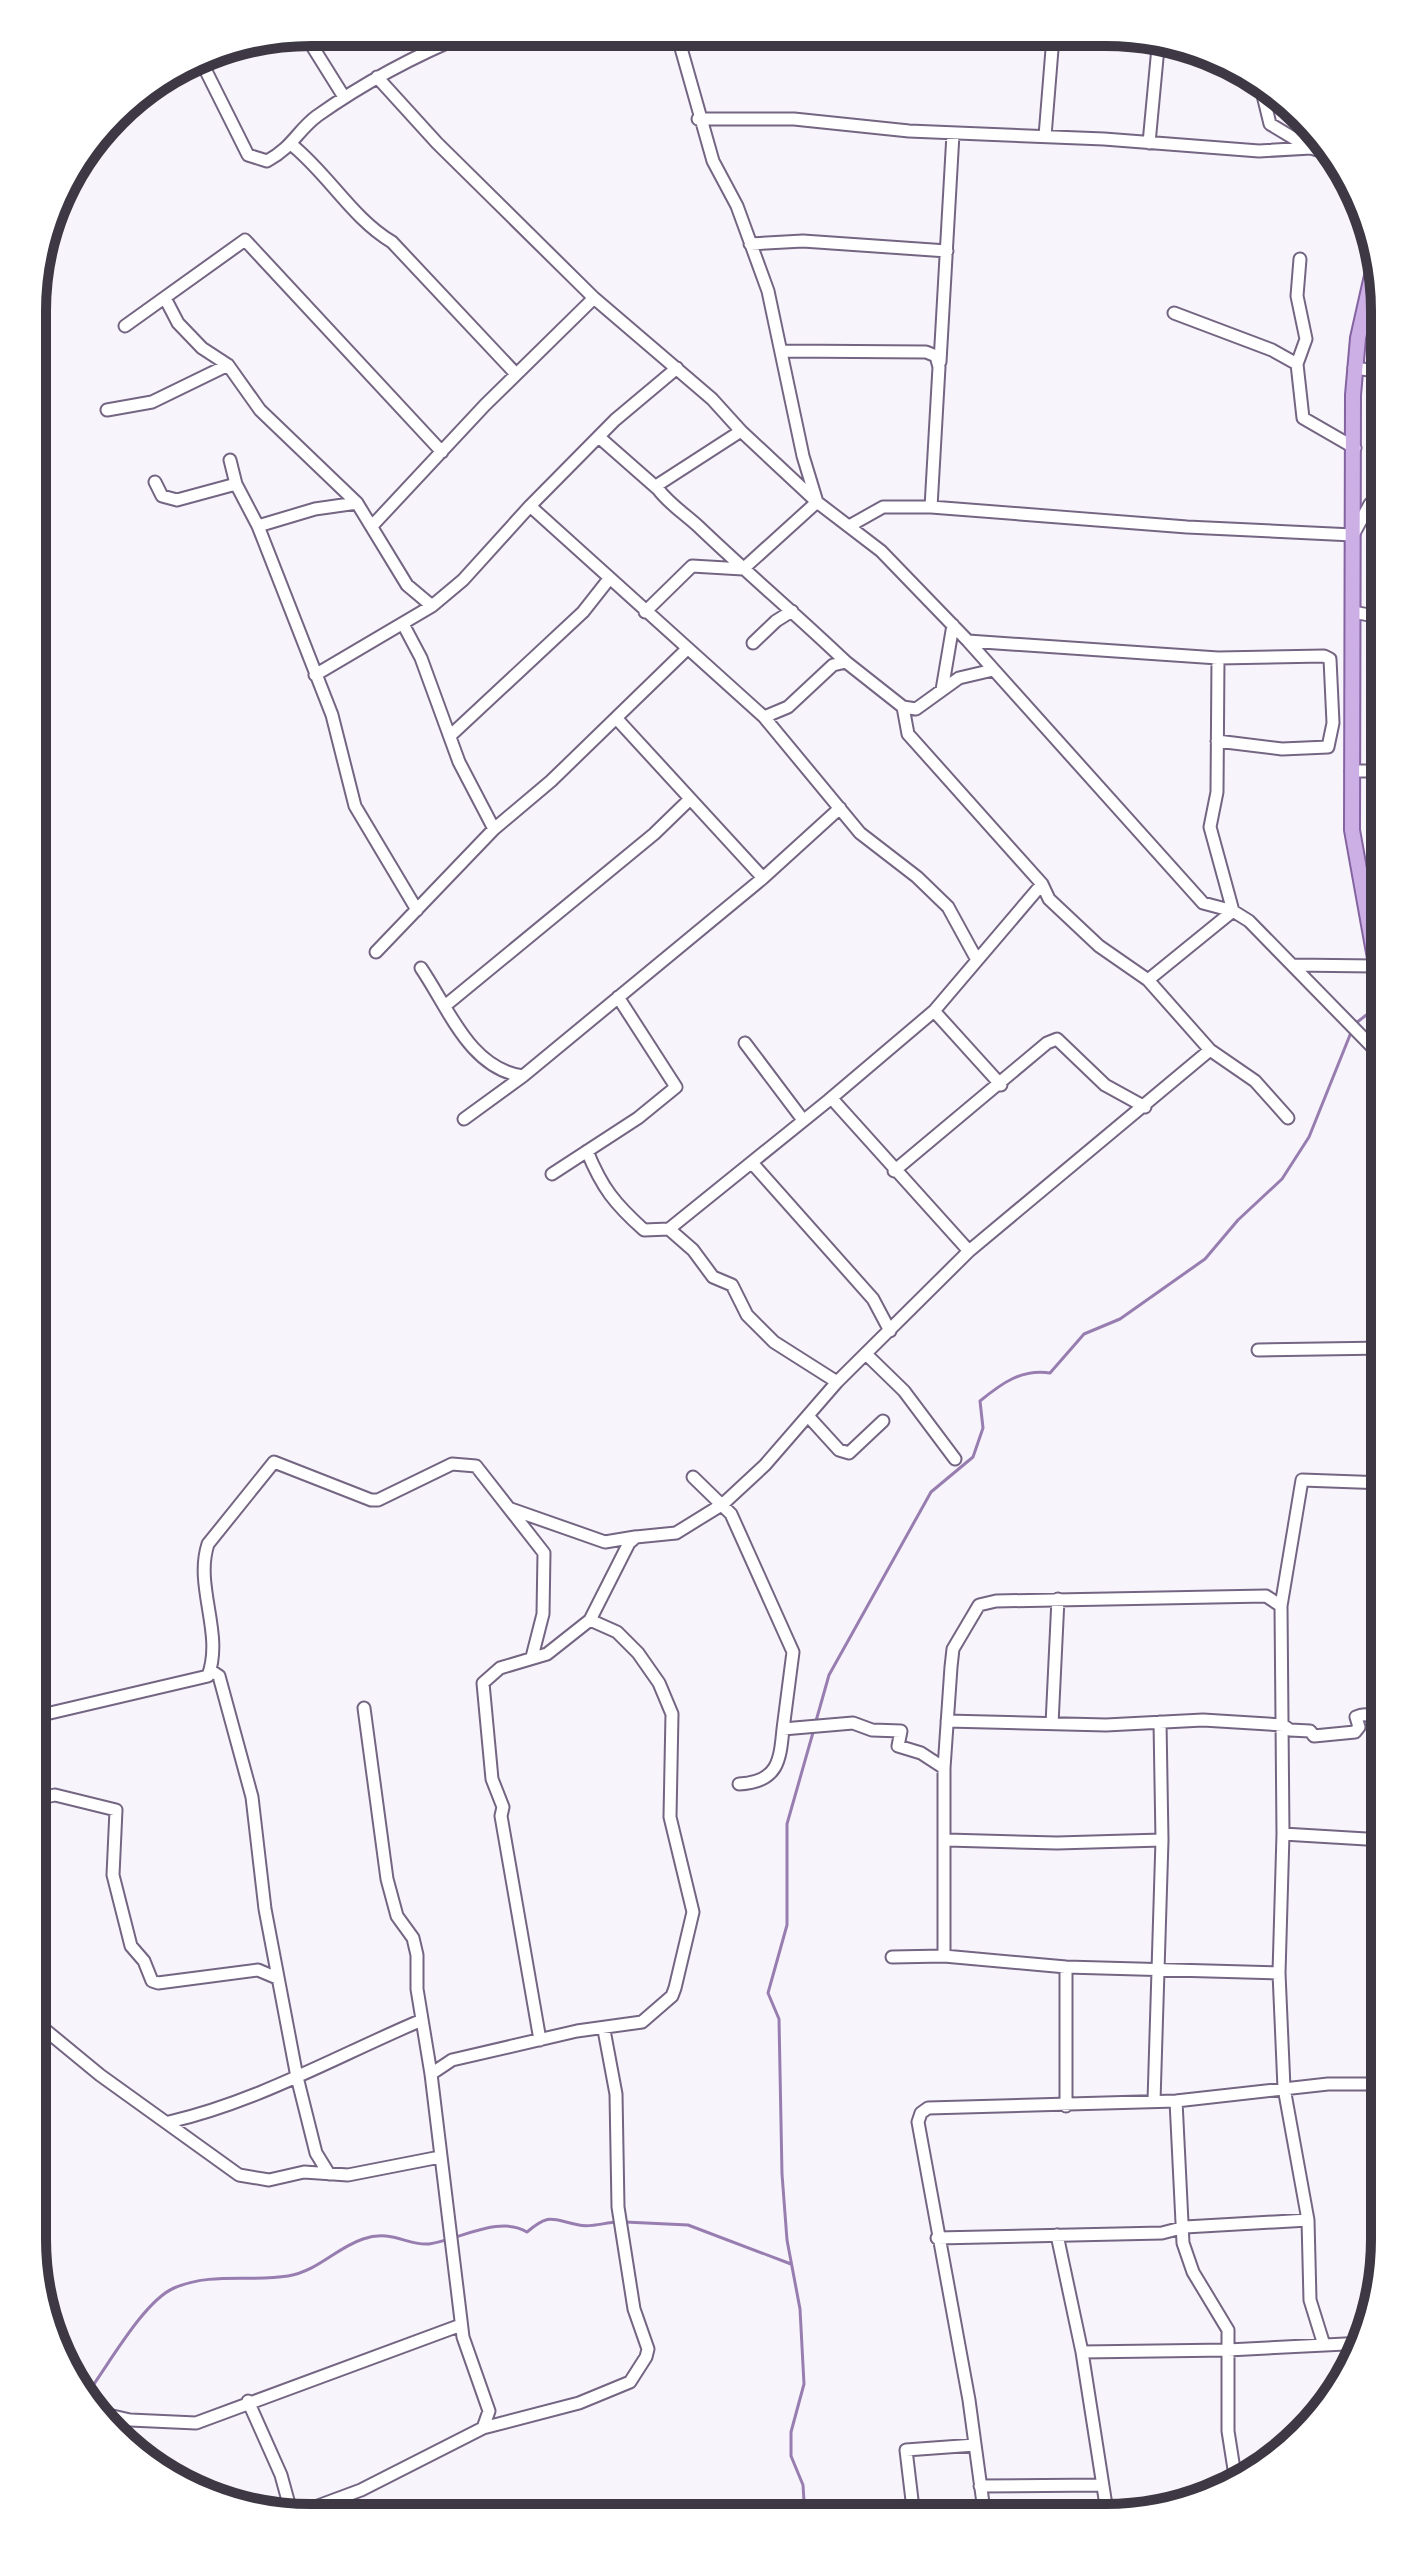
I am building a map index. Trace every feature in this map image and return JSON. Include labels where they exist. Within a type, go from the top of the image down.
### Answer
[{"type":"main road","points":[[1370,289],[1354,368],[1351,771],[1353,843],[1371,942]]},
{"type":"street","points":[[1045,136],[1052,46]]},
{"type":"street","points":[[313,47],[344,97]]},
{"type":"street","points":[[205,69],[248,155],[267,161],[292,145],[312,120],[344,97],[377,77],[441,47]]},
{"type":"street","points":[[680,47],[698,119],[713,161],[737,206],[768,291],[784,351],[803,456],[817,502]]},
{"type":"street","points":[[1149,143],[1158,51]]},
{"type":"street","points":[[377,77],[437,143],[594,298],[712,399],[741,431],[817,502],[851,525],[953,625],[1203,903],[1233,911],[1249,921],[1371,1045]]},
{"type":"street","points":[[1264,99],[1270,124],[1315,149]]},
{"type":"street","points":[[698,119],[794,119],[953,134],[1045,136],[1259,151],[1311,148]]},
{"type":"street","points":[[931,507],[953,134]]},
{"type":"street","points":[[292,145],[316,164],[368,227],[392,242],[516,374]]},
{"type":"street","points":[[125,326],[166,300],[245,240],[442,452]]},
{"type":"street","points":[[750,244],[803,241],[947,251]]},
{"type":"street","points":[[1300,259],[1297,296],[1306,339],[1297,364],[1303,418],[1355,448]]},
{"type":"street","points":[[372,526],[516,374],[594,298]]},
{"type":"street","points":[[166,300],[178,323],[202,348],[228,365],[260,410],[357,503],[407,585],[432,606]]},
{"type":"street","points":[[1174,313],[1272,350],[1297,364]]},
{"type":"street","points":[[784,351],[926,352],[936,356],[939,367]]},
{"type":"street","points":[[107,410],[152,402],[228,365]]},
{"type":"street","points":[[315,675],[432,606],[463,580],[539,494],[632,405],[677,368]]},
{"type":"street","points":[[1354,368],[1371,370]]},
{"type":"street","points":[[658,489],[659,484],[699,456],[741,431]]},
{"type":"street","points":[[600,438],[846,662],[908,710]]},
{"type":"street","points":[[230,460],[236,484],[258,526],[332,715],[355,806],[417,910]]},
{"type":"street","points":[[155,482],[162,496],[177,500],[236,484]]},
{"type":"street","points":[[645,612],[692,566],[743,569],[817,502]]},
{"type":"street","points":[[258,526],[315,509],[357,503]]},
{"type":"street","points":[[851,525],[883,507],[931,507],[1187,527],[1353,535],[1371,504]]},
{"type":"street","points":[[530,506],[686,650],[764,717],[876,848],[938,896],[974,949],[977,960]]},
{"type":"street","points":[[451,735],[583,612],[609,579]]},
{"type":"street","points":[[753,643],[776,621],[792,611]]},
{"type":"street","points":[[1353,612],[1371,615]]},
{"type":"street","points":[[403,624],[421,658],[459,762],[494,829]]},
{"type":"street","points":[[942,690],[953,625]]},
{"type":"street","points":[[968,641],[1218,658],[1324,656],[1330,659],[1333,723],[1328,747],[1319,750],[1217,741]]},
{"type":"street","points":[[376,952],[494,829],[617,719],[686,650]]},
{"type":"street","points":[[1218,658],[1217,792],[1210,827],[1233,911]]},
{"type":"street","points":[[764,717],[788,707],[833,665],[846,662]]},
{"type":"street","points":[[908,710],[959,678],[993,670]]},
{"type":"street","points":[[908,710],[908,734],[1042,884],[1049,899],[1099,946],[1148,980],[1210,1050],[1255,1081],[1288,1118]]},
{"type":"street","points":[[617,719],[688,801],[763,878]]},
{"type":"street","points":[[1333,723],[1352,725]]},
{"type":"street","points":[[1351,771],[1371,771]]},
{"type":"street","points":[[446,1005],[654,834],[688,801]]},
{"type":"street","points":[[464,1119],[523,1076],[763,878],[840,808]]},
{"type":"street","points":[[587,1151],[601,1187],[632,1219],[644,1230],[669,1229],[753,1164],[934,1011],[1042,884]]},
{"type":"street","points":[[1148,980],[1233,911]]},
{"type":"street","points":[[1292,965],[1371,966]]},
{"type":"street","points":[[421,968],[476,1054],[504,1073],[523,1076]]},
{"type":"street","points":[[552,1174],[676,1087],[618,997]]},
{"type":"street","points":[[934,1011],[1001,1085]]},
{"type":"street","points":[[894,1171],[1001,1085],[1047,1043],[1057,1039],[1105,1085],[1145,1107]]},
{"type":"street","points":[[745,1043],[803,1120]]},
{"type":"street","points":[[511,1509],[605,1542],[676,1533],[723,1504],[757,1474],[837,1382],[969,1251],[1210,1050]]},
{"type":"street","points":[[829,1100],[834,1101],[969,1251]]},
{"type":"street","points":[[753,1164],[873,1299],[890,1331]]},
{"type":"street","points":[[669,1229],[693,1250],[713,1277],[738,1291],[747,1315],[774,1342],[837,1382]]},
{"type":"street","points":[[1258,1350],[1370,1348]]},
{"type":"street","points":[[866,1354],[904,1391],[955,1459]]},
{"type":"street","points":[[808,1416],[839,1450],[849,1453],[883,1421]]},
{"type":"street","points":[[46,1714],[202,1678],[210,1670],[212,1638],[204,1558],[208,1544],[274,1462],[371,1500],[378,1500],[452,1464],[476,1466],[544,1553],[543,1614],[532,1657]]},
{"type":"street","points":[[693,1477],[723,1504],[744,1539],[793,1652],[779,1762],[775,1770],[765,1777],[739,1784]]},
{"type":"street","points":[[1324,2345],[1310,2300],[1308,2220],[1284,2088],[1279,1973],[1283,1834],[1281,1606],[1302,1480],[1370,1482]]},
{"type":"street","points":[[540,2040],[501,1816],[503,1807],[492,1779],[483,1714],[483,1683],[500,1668],[547,1654],[590,1620],[618,1557],[636,1537]]},
{"type":"street","points":[[944,1956],[947,1840],[944,1768],[953,1649],[979,1605],[996,1601],[1058,1599],[1266,1596],[1281,1606]]},
{"type":"street","points":[[1052,1724],[1058,1599]]},
{"type":"street","points":[[431,2074],[452,2060],[642,2022],[672,1996],[693,1912],[670,1817],[672,1724],[669,1705],[638,1653],[617,1632],[590,1620]]},
{"type":"street","points":[[210,1670],[219,1676],[252,1797],[277,1978],[297,2077],[316,2153],[329,2174]]},
{"type":"street","points":[[364,1708],[387,1879],[397,1916],[413,1938],[417,1955],[422,2020],[461,2325],[467,2356],[489,2411],[483,2428]]},
{"type":"street","points":[[947,1721],[1052,1724],[1203,1720],[1283,1725],[1290,1730],[1310,1731],[1314,1736],[1347,1734],[1359,1727],[1356,1717],[1363,1713],[1370,1715]]},
{"type":"street","points":[[1154,2101],[1162,1840],[1160,1722]]},
{"type":"street","points":[[783,1729],[853,1723],[872,1730],[901,1731],[898,1746],[921,1753],[944,1768]]},
{"type":"street","points":[[46,1797],[55,1795],[116,1810],[115,1887],[131,1946],[144,1961],[152,1981],[158,1983],[258,1970],[277,1978]]},
{"type":"street","points":[[1283,1834],[1370,1839]]},
{"type":"street","points":[[947,1840],[1057,1843],[1162,1840]]},
{"type":"street","points":[[892,1957],[944,1956],[1066,1967],[1279,1973]]},
{"type":"street","points":[[1066,1967],[1066,2106]]},
{"type":"street","points":[[169,2122],[199,2115],[297,2077],[422,2020]]},
{"type":"street","points":[[322,2504],[361,2490],[483,2428],[579,2403],[630,2382],[646,2357],[648,2349],[634,2309],[618,2207],[616,2094],[604,2030]]},
{"type":"street","points":[[46,2031],[100,2075],[239,2175],[269,2180],[304,2172],[363,2173],[440,2157]]},
{"type":"street","points":[[983,2504],[918,2122],[921,2113],[928,2108],[1176,2101],[1284,2088],[1370,2085]]},
{"type":"street","points":[[1176,2101],[1188,2259],[1224,2320],[1228,2350],[1228,2431],[1234,2470]]},
{"type":"street","points":[[937,2238],[1162,2233],[1185,2227],[1308,2220]]},
{"type":"street","points":[[1057,2235],[1082,2352],[1105,2504]]},
{"type":"street","points":[[113,2415],[181,2425],[196,2423],[248,2401],[461,2325]]},
{"type":"street","points":[[1082,2352],[1228,2350],[1349,2344]]},
{"type":"street","points":[[248,2401],[281,2475],[289,2503]]},
{"type":"street","points":[[912,2504],[906,2450],[975,2445]]},
{"type":"street","points":[[980,2486],[1102,2485]]},
{"type":"waterway","points":[[1356,1023],[1371,1012]]},
{"type":"waterway","points":[[816,1721],[829,1675],[931,1492],[973,1457],[983,1428],[980,1401],[996,1388],[1021,1375],[1050,1373],[1084,1334],[1120,1319],[1205,1259],[1238,1220],[1282,1179],[1309,1137],[1352,1030]]},
{"type":"waterway","points":[[804,2504],[803,2485],[791,2456],[791,2432],[804,2384],[800,2309],[787,2240],[782,2174],[779,2019],[768,1993],[787,1925],[787,1824],[814,1729]]},
{"type":"waterway","points":[[92,2387],[151,2306],[174,2288],[188,2283],[288,2276],[373,2236],[429,2244],[493,2227],[516,2227],[527,2232],[547,2220],[584,2226],[618,2222]]},
{"type":"waterway","points":[[625,2222],[688,2225],[791,2264]]}]
